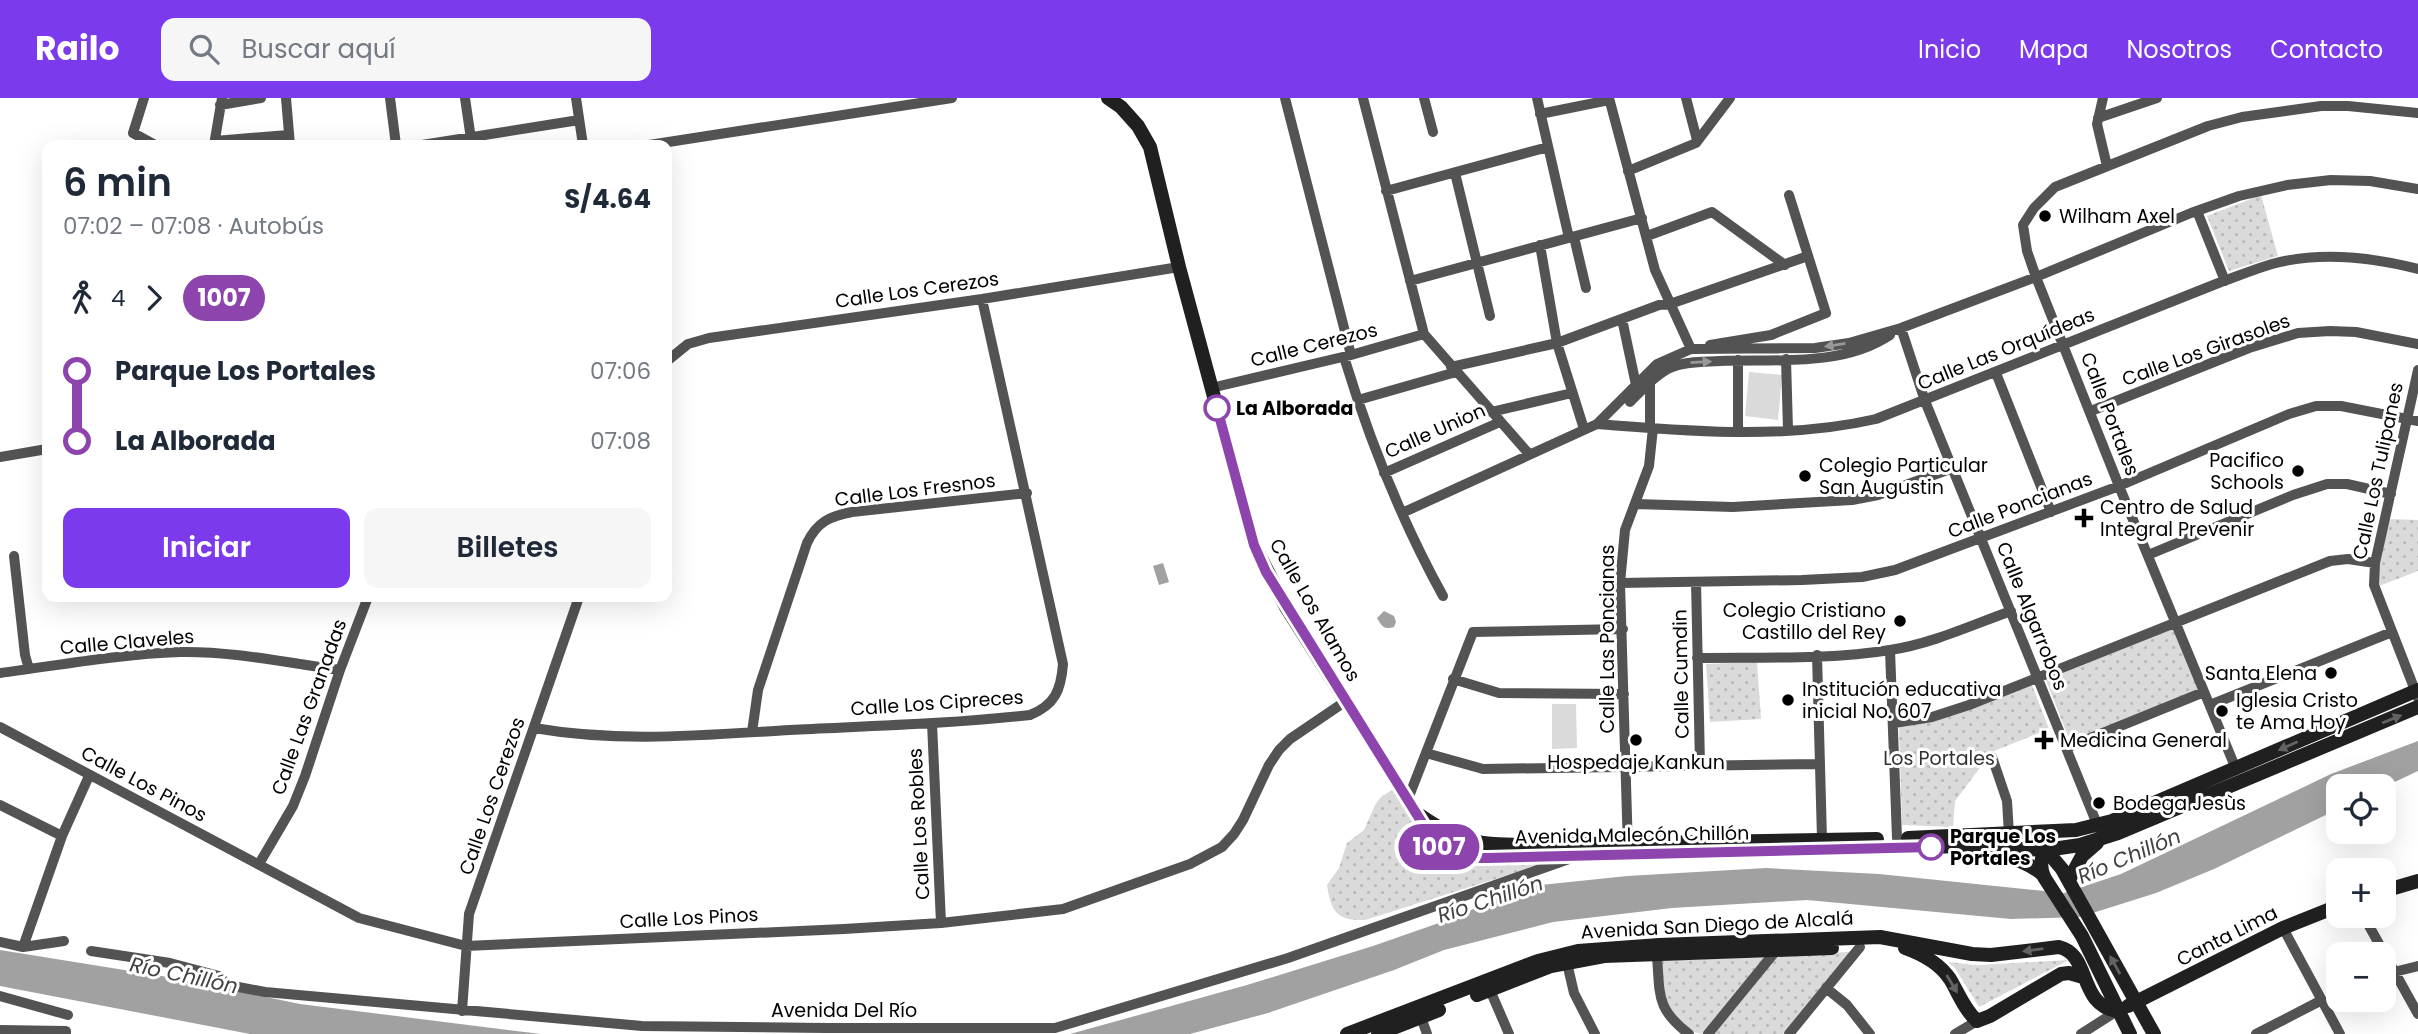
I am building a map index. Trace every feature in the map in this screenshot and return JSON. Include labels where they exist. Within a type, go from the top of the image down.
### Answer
[{"type":"main road","name":"Calle Los Alamos","points":[[1108,98],[1121,107],[1138,126],[1150,147],[1179,267],[1254,545],[1286,607],[1417,814]]},
{"type":"main road","name":"Avenida Malecón Chillón","points":[[1417,814],[1434,842],[1446,855],[1459,858],[1578,856],[1628,848],[1822,839],[2076,830],[2100,832],[2236,769],[2417,693]]},
{"type":"main road","name":"Avenida Malecón Chillón","points":[[1417,814],[1460,839],[1489,844],[1628,848],[1964,846],[2046,850],[2100,832],[2418,707]]},
{"type":"main road","points":[[2048,882],[2041,868],[2041,858],[2046,850],[2076,830]]},
{"type":"main road","points":[[2069,880],[2082,856],[2100,832]]},
{"type":"main road","points":[[1992,835],[2046,850],[2069,880],[2118,1011],[2130,1034]]},
{"type":"main road","points":[[1964,846],[2023,862],[2036,869],[2088,931],[2154,1034]]},
{"type":"main road","points":[[2396,887],[2418,881]]},
{"type":"main road","name":"Canta Lima","points":[[2118,1011],[2283,928],[2326,911]]},
{"type":"main road","name":"Avenida San Diego de Alcalá","points":[[1378,1034],[1551,966],[1604,956],[1657,956],[1881,937],[1972,954],[1991,955],[2059,947],[2067,949],[2074,956],[2101,1006],[2118,1011]]},
{"type":"main road","name":"Avenida San Diego de Alcalá","points":[[1347,1034],[1554,956],[1611,947],[1896,946],[1929,959],[1948,976],[1968,1013],[1977,1021]]},
{"type":"main road","points":[[1977,1021],[2062,974],[2083,977]]},
{"type":"street","points":[[144,98],[133,133],[146,140]]},
{"type":"street","points":[[214,140],[221,101],[261,98]]},
{"type":"street","points":[[286,98],[289,140]]},
{"type":"street","points":[[390,98],[395,140]]},
{"type":"street","points":[[465,98],[471,139]]},
{"type":"street","points":[[576,98],[582,140]]},
{"type":"street","points":[[872,98],[874,110]]},
{"type":"street","points":[[672,141],[952,98]]},
{"type":"street","points":[[1284,98],[1358,400],[1384,473],[1443,596]]},
{"type":"street","points":[[1363,98],[1424,334],[1529,454]]},
{"type":"street","points":[[1424,98],[1433,132]]},
{"type":"street","points":[[1536,98],[1586,288]]},
{"type":"street","points":[[1686,98],[1697,140]]},
{"type":"street","points":[[1628,171],[1696,143],[1730,98]]},
{"type":"street","points":[[2103,98],[2098,118],[2099,135],[2107,166],[2208,125],[2321,102],[2418,113]]},
{"type":"street","points":[[2098,118],[2157,98]]},
{"type":"street","points":[[1540,114],[1609,99],[1655,270],[1693,349]]},
{"type":"street","points":[[463,140],[579,120]]},
{"type":"street","points":[[1385,191],[1548,147]]},
{"type":"street","name":"Calle Portales","points":[[2107,166],[2056,187],[2034,208],[2022,225],[2026,251],[2119,486],[2236,769]]},
{"type":"street","points":[[1455,173],[1490,316]]},
{"type":"street","points":[[1693,349],[1815,348],[1849,343],[1901,328],[2197,211],[2239,196],[2287,185],[2331,180],[2370,181],[2418,189]]},
{"type":"street","points":[[1602,424],[1636,385],[1662,361],[1693,349],[1771,335],[1824,315],[1826,310],[1789,195]]},
{"type":"street","points":[[2197,211],[2225,281]]},
{"type":"street","points":[[1647,236],[1712,212],[1785,265]]},
{"type":"street","points":[[1410,281],[1477,265],[1642,218]]},
{"type":"street","points":[[1540,245],[1557,343],[1584,429]]},
{"type":"street","points":[[1358,400],[1453,369],[1557,343],[1659,305],[1670,304],[1808,256]]},
{"type":"street","name":"Calle Las Orquídeas","points":[[1602,424],[1738,431],[1838,428],[1876,419],[1925,401],[2274,263],[2314,257],[2348,256],[2383,260],[2418,269]]},
{"type":"street","name":"Calle Los Cerezos","points":[[672,357],[688,344],[709,338],[982,299],[1179,267]]},
{"type":"street","name":"Calle Los Cipreces","points":[[534,728],[589,736],[650,738],[932,723],[1030,715],[1044,709],[1056,698],[1063,664],[982,299]]},
{"type":"street","points":[[1622,319],[1636,385]]},
{"type":"street","points":[[1402,513],[1584,429],[1602,424],[1664,371],[1678,365],[1738,360],[1821,359],[1858,352],[1901,328]]},
{"type":"street","name":"Calle Algarrobos","points":[[1901,328],[1925,401],[2100,832]]},
{"type":"street","name":"Calle Los Girasoles","points":[[2091,411],[2249,348],[2298,333],[2356,332],[2418,344]]},
{"type":"street","name":"Calle Cerezos","points":[[1211,388],[1347,356],[1424,334]]},
{"type":"street","points":[[1786,359],[1788,430]]},
{"type":"street","points":[[1738,360],[1738,431]]},
{"type":"street","name":"Calle Los Tulipanes","points":[[2417,693],[2374,585],[2375,563],[2391,494],[2413,419],[2418,370]]},
{"type":"street","points":[[1996,373],[2051,512]]},
{"type":"street","name":"Calle Las Poncianas","points":[[1628,848],[1620,583],[1625,530],[1650,466],[1650,384]]},
{"type":"street","points":[[1492,412],[1572,393]]},
{"type":"street","name":"Calle Poncianas","points":[[1620,583],[1862,577],[1895,570],[1982,538],[2119,486],[2289,414],[2316,406],[2341,405],[2413,419]]},
{"type":"street","name":"Calle Union","points":[[1384,473],[1500,422]]},
{"type":"street","points":[[0,457],[42,450]]},
{"type":"street","points":[[1635,504],[1733,507],[1852,500],[1878,495],[1953,468]]},
{"type":"street","points":[[2148,555],[2293,495],[2327,484],[2347,484],[2391,494]]},
{"type":"street","name":"Calle Los Fresnos","points":[[752,732],[758,690],[803,555],[814,530],[824,520],[852,512],[1027,494]]},
{"type":"street","points":[[14,556],[25,655],[29,669]]},
{"type":"street","points":[[1894,723],[1932,717],[1969,705],[2330,561],[2348,559],[2375,563]]},
{"type":"street","name":"Calle Cumdin","points":[[1696,582],[1700,764]]},
{"type":"street","name":"Calle Las Granadas","points":[[259,864],[293,806],[366,602]]},
{"type":"street","name":"Calle Los Cerezos","points":[[462,1011],[469,914],[577,602]]},
{"type":"street","points":[[1697,658],[1817,656],[1890,650],[1940,637],[2011,611]]},
{"type":"street","points":[[1408,799],[1473,632],[1623,629]]},
{"type":"street","points":[[2210,705],[2392,632]]},
{"type":"street","points":[[1890,650],[1897,838]]},
{"type":"street","name":"Calle Claveles","points":[[0,673],[117,656],[182,652],[219,654],[340,670]]},
{"type":"street","points":[[1817,656],[1822,839]]},
{"type":"street","points":[[1453,679],[1499,693],[1624,694]]},
{"type":"street","points":[[2066,748],[2204,692]]},
{"type":"street","name":"Calle Los Pinos","points":[[0,727],[359,918],[466,946],[941,923],[1063,909],[1208,857],[1222,847],[1234,834],[1279,750],[1290,738],[1346,701]]},
{"type":"street","name":"Calle Los Robles","points":[[932,723],[941,923]]},
{"type":"street","points":[[1426,753],[1483,769],[1819,764]]},
{"type":"street","points":[[1992,757],[2007,801],[2009,834]]},
{"type":"street","points":[[23,947],[62,836],[89,775]]},
{"type":"street","points":[[0,805],[62,836]]},
{"type":"street","name":"Avenida Del Río","points":[[91,951],[170,963],[219,976],[228,985],[265,992],[642,1026],[1055,1028],[1288,958],[1578,856]]},
{"type":"street","points":[[2283,928],[2340,1034]]},
{"type":"street","points":[[0,942],[23,947],[64,941]]},
{"type":"street","points":[[1708,1034],[1780,946]]},
{"type":"street","points":[[1789,1034],[1860,947]]},
{"type":"street","points":[[1657,956],[1664,1010],[1689,1034]]},
{"type":"street","points":[[1567,963],[1574,993],[1595,1034]]},
{"type":"street","points":[[2396,972],[2418,966]]},
{"type":"street","points":[[2396,976],[2418,1014]]},
{"type":"street","points":[[1826,988],[1847,1005],[1870,1034]]},
{"type":"street","points":[[1490,990],[1509,1034]]},
{"type":"street","points":[[0,996],[68,1015]]},
{"type":"street","points":[[2256,1034],[2322,1000]]},
{"type":"street","points":[[2081,1034],[2118,1011]]},
{"type":"street","points":[[1422,1017],[1427,1034]]},
{"type":"street","points":[[1955,1034],[1977,1021]]},
{"type":"street","points":[[0,1030],[66,1033]]},
{"type":"green space","points":[[2261,195],[2278,256],[2229,271],[2207,216]]},
{"type":"green space","points":[[1749,372],[1782,375],[1778,420],[1745,416]]},
{"type":"green space","points":[[2389,519],[2418,520],[2418,571],[2379,586],[2379,560]]},
{"type":"green space","points":[[2175,628],[2201,691],[2071,744],[2046,680]]},
{"type":"green space","points":[[1757,662],[1761,719],[1710,722],[1706,664]]},
{"type":"green space","name":"Los Portales","points":[[2032,685],[2049,729],[1994,751],[1988,757],[1955,801],[1953,827],[1902,825],[1899,726]]},
{"type":"green space","points":[[1552,704],[1576,704],[1577,748],[1552,749]]},
{"type":"green space","points":[[1395,788],[1443,861],[1549,862],[1365,920],[1347,919],[1333,908],[1327,885],[1339,868],[1347,843],[1364,830],[1381,797]]},
{"type":"green space","points":[[1850,952],[1783,1034],[1714,1034],[1777,954]]},
{"type":"green space","points":[[1768,955],[1704,1034],[1688,1030],[1670,1014],[1664,999],[1660,960]]},
{"type":"green space","points":[[2069,960],[1979,1007],[1955,968],[1948,962],[1976,965]]},
{"type":"shaded area","points":[[1163,563],[1169,582],[1159,585],[1153,566]]},
{"type":"shaded area","points":[[1384,611],[1394,616],[1394,627],[1385,628],[1377,618]]},
{"type":"shaded area","points":[[2418,741],[2418,771],[2396,781],[2396,774],[2331,774]]},
{"type":"shaded area","points":[[2326,776],[2326,815],[2214,869],[2156,893],[2080,917],[2011,919],[1807,900],[1672,908],[1553,922],[1444,950],[1268,1013],[1190,1034],[1070,1034],[1247,985],[1373,946],[1456,917],[1501,896],[1531,886],[1627,876],[1766,868],[1879,874],[2064,893],[2121,874]]},
{"type":"shaded area","points":[[0,950],[174,978],[300,1004],[541,1034],[250,1034],[0,986]]},
{"type":"bus line","name":"1007","points":[[1217,408],[1254,545],[1266,572],[1396,783],[1434,842],[1446,855],[1488,858],[1931,847]]},
{"type":"place","name":"Wilham Axel","points":[[2045,216]]},
{"type":"place","name":"La Alborada","points":[[1217,408]]},
{"type":"place","name":"Pacifico Schools","points":[[2298,471]]},
{"type":"place","name":"Colegio Particular San Augustin","points":[[1805,476]]},
{"type":"place","name":"Centro de Salud Integral Prevenir","points":[[2084,518]]},
{"type":"place","name":"Colegio Cristiano Castillo del Rey","points":[[1900,621]]},
{"type":"place","name":"Santa Elena","points":[[2331,673]]},
{"type":"place","name":"Institución educativa inicial No. 607","points":[[1788,700]]},
{"type":"place","name":"Iglesia Cristo te Ama Hoy","points":[[2222,711]]},
{"type":"place","name":"Hospedaje Kankun","points":[[1636,740]]},
{"type":"place","name":"Medicina General","points":[[2044,740]]},
{"type":"place","name":"Bodega Jesùs","points":[[2099,803]]},
{"type":"place","name":"Parque Los Portales","points":[[1931,847]]},
{"type":"water label","name":"Río Chillón","points":[[2129,856]]},
{"type":"water label","name":"Río Chillón","points":[[1490,899]]},
{"type":"water label","name":"Río Chillón","points":[[184,975]]}]
